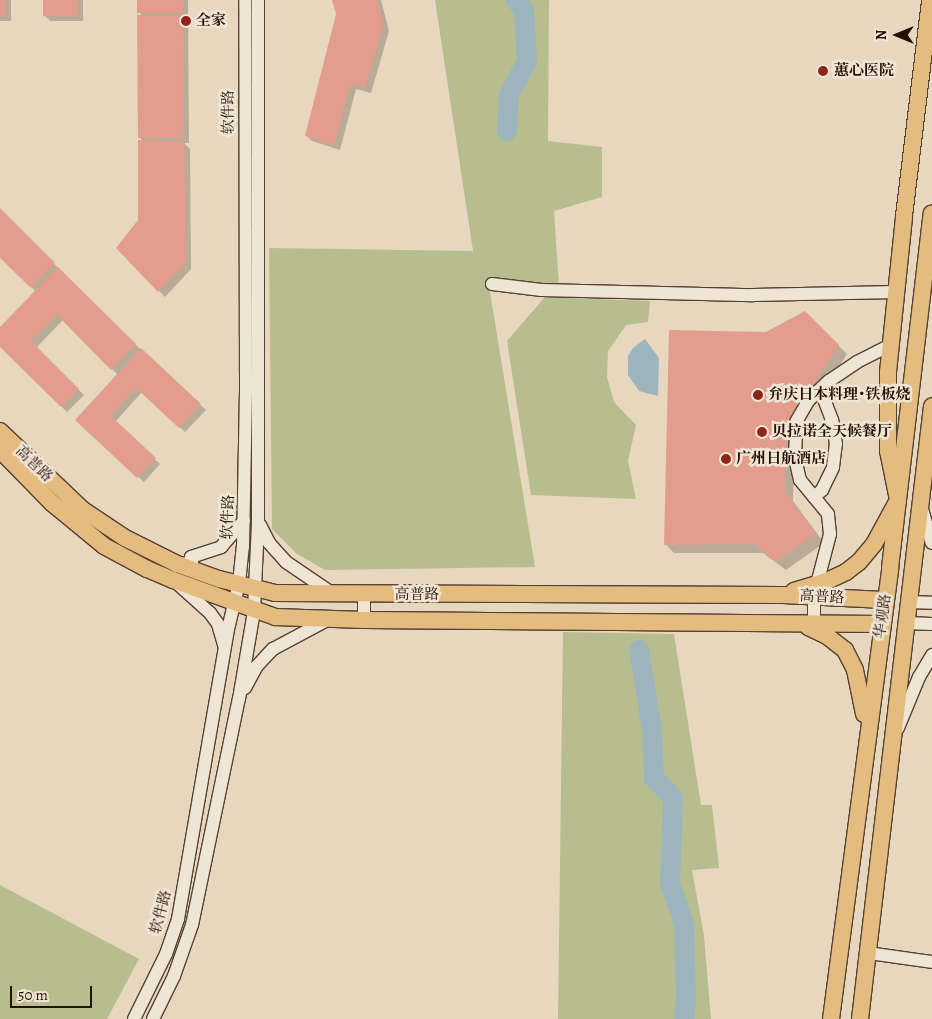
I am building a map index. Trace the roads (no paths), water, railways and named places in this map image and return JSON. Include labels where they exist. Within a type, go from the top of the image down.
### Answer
[{"type":"main road","points":[[815,590],[859,562],[874,544],[898,500],[888,451],[886,428],[890,345],[930,0]]},
{"type":"main road","name":"华观路","points":[[831,1019],[898,500],[932,213]]},
{"type":"main road","name":"华观路","points":[[860,1019],[932,406]]},
{"type":"main road","name":"高普路","points":[[0,431],[84,510],[175,572],[234,602],[254,611],[275,617],[327,620],[881,624]]},
{"type":"main road","name":"高普路","points":[[0,450],[52,504],[83,530],[123,557],[175,572],[239,583],[256,589],[296,594],[364,595],[783,595],[815,590],[884,600]]},
{"type":"main road","points":[[921,500],[932,475]]},
{"type":"main road","points":[[789,624],[809,628],[823,634],[845,650],[856,670],[867,734]]},
{"type":"main road","points":[[872,692],[898,694]]},
{"type":"street","name":"软件路","points":[[134,1019],[166,954],[178,919],[225,649],[239,583],[244,521],[245,0]]},
{"type":"street","name":"软件路","points":[[153,1019],[174,976],[192,925],[239,699],[254,611],[258,522],[258,0]]},
{"type":"street","points":[[492,284],[542,290],[753,295],[896,292]]},
{"type":"street","points":[[814,625],[815,590],[830,534],[828,514],[800,480],[795,459],[796,422],[808,401],[818,391],[857,362],[890,345]]},
{"type":"street","points":[[814,497],[822,490],[833,467],[836,444],[832,420],[824,399],[818,391]]},
{"type":"street","points":[[921,500],[932,543]]},
{"type":"street","points":[[225,649],[223,636],[210,613],[175,572],[192,563],[191,557],[221,547],[244,521]]},
{"type":"street","points":[[258,522],[269,543],[280,556],[333,594]]},
{"type":"street","points":[[364,595],[364,620]]},
{"type":"street","points":[[909,602],[932,603]]},
{"type":"street","points":[[239,699],[256,667],[273,649],[327,620]]},
{"type":"street","points":[[906,623],[932,624]]},
{"type":"street","points":[[893,739],[919,677],[932,655]]},
{"type":"street","points":[[868,953],[932,962]]},
{"type":"water","points":[[645,339],[659,358],[658,396],[639,391],[628,375],[628,356],[633,348]]},
{"type":"waterway","points":[[507,131],[509,95],[527,61],[524,11],[516,0]]},
{"type":"waterway","points":[[639,650],[652,730],[654,778],[673,798],[670,883],[684,924],[686,998],[684,1019]]},
{"type":"place","name":"全家","points":[[186,21]]},
{"type":"place","name":"蕙心医院","points":[[823,71]]},
{"type":"place","name":"弁庆日本料理･铁板烧","points":[[758,395]]},
{"type":"place","name":"贝拉诺全天候餐厅","points":[[762,432]]},
{"type":"place","name":"广州日航酒店","points":[[726,459]]}]
